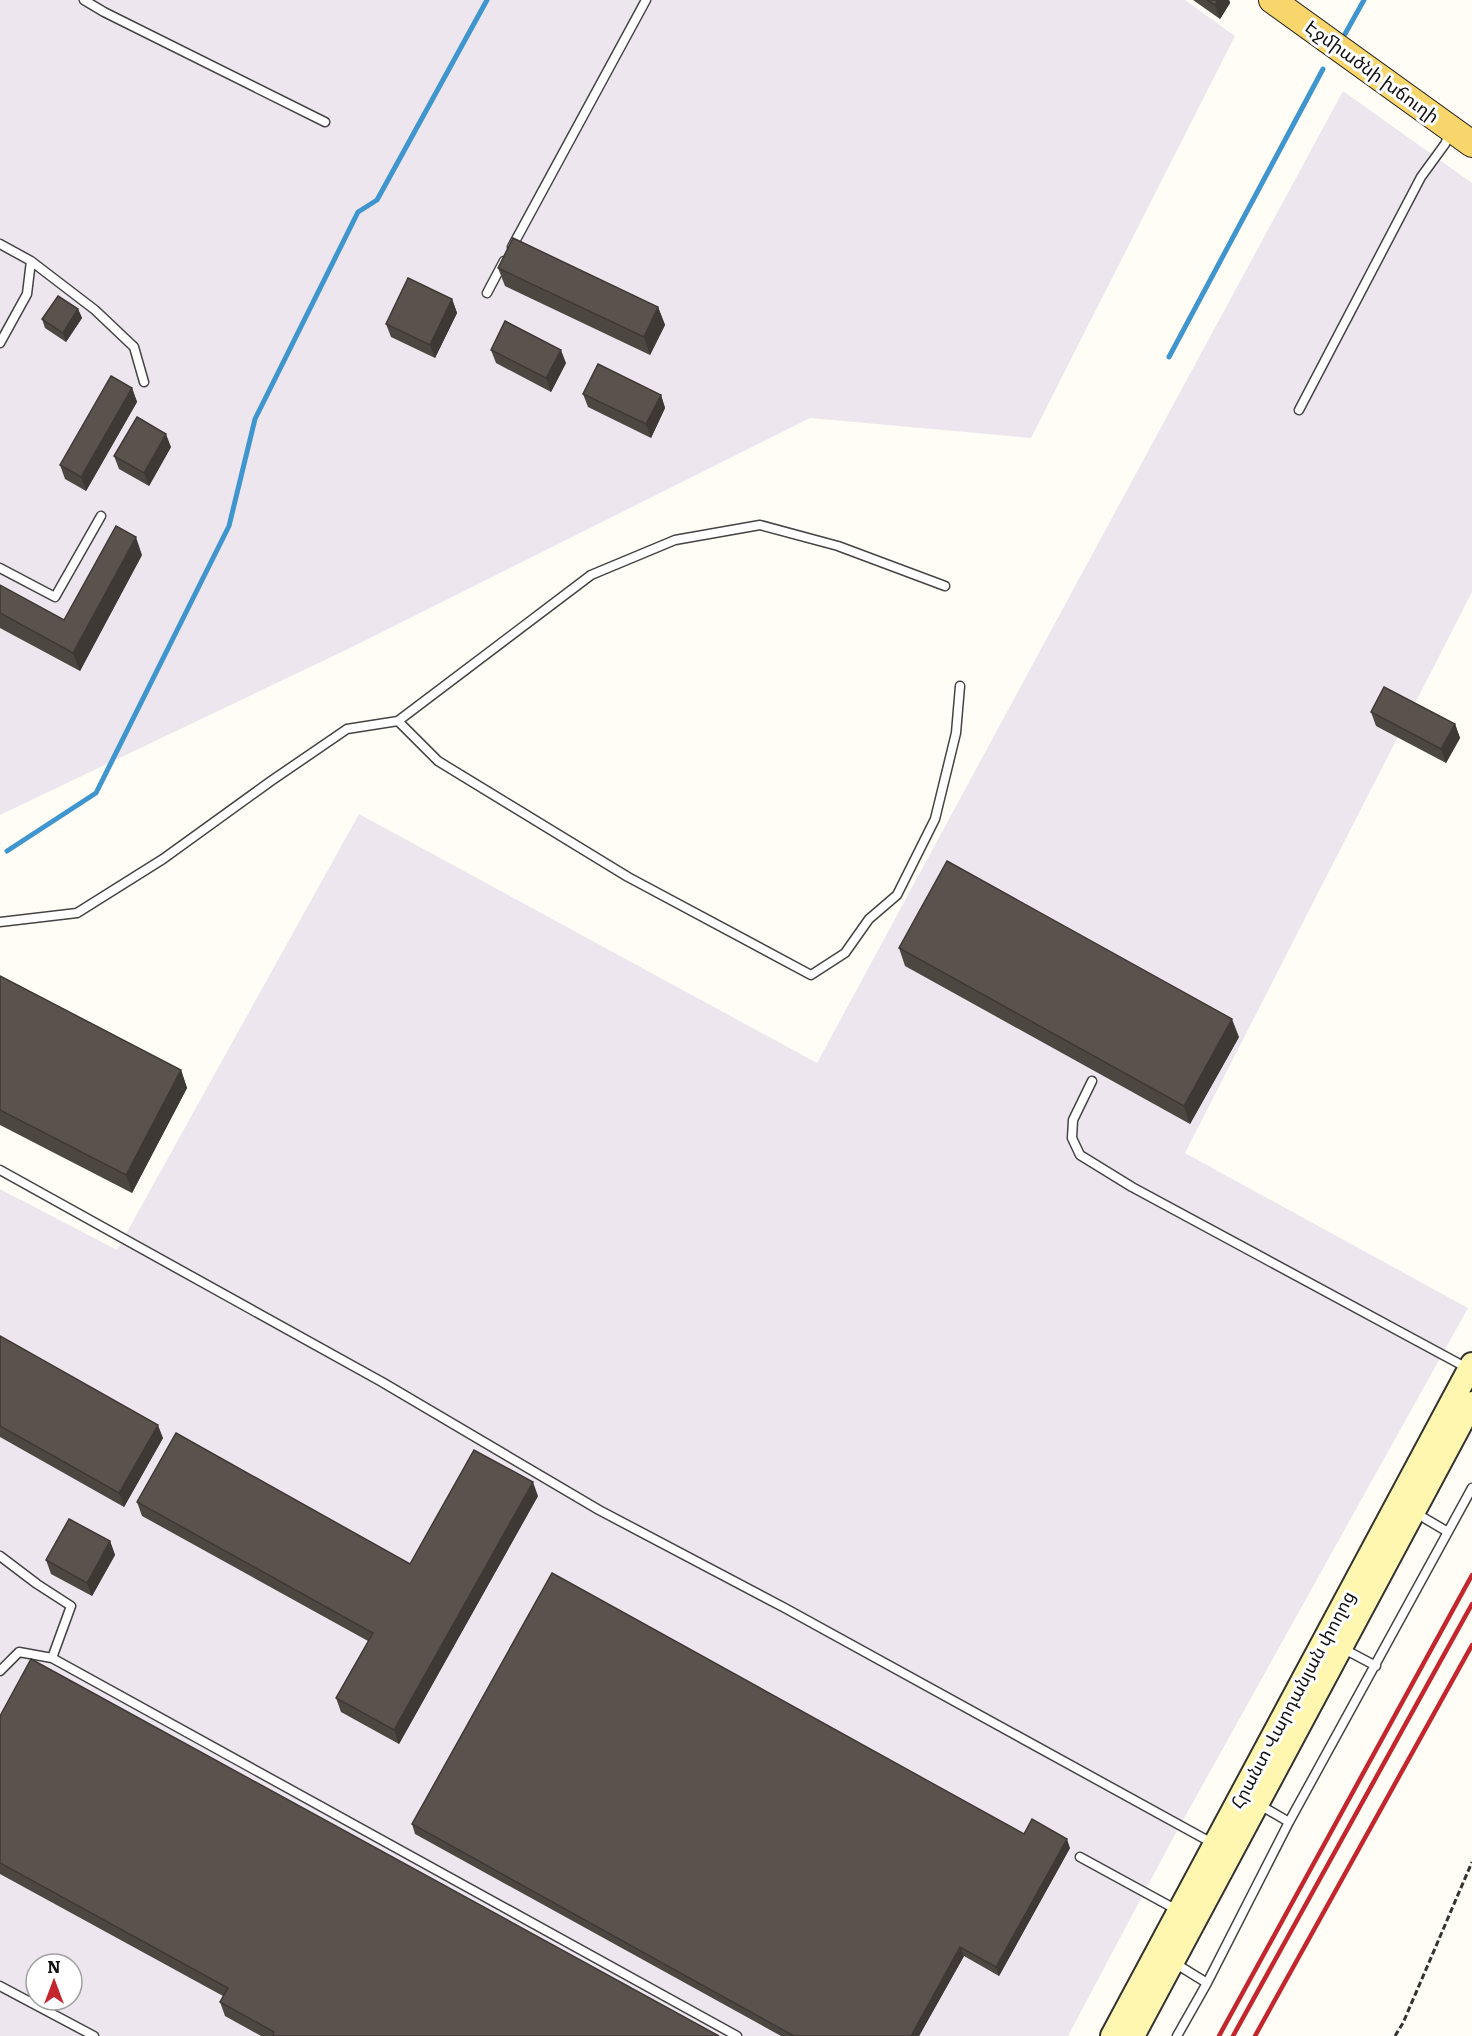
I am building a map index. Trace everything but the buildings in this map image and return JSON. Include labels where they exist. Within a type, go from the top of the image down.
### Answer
[{"type":"main road","name":"Էջմիածնի խճուղի","points":[[1272,0],[1462,137]]},
{"type":"main road","name":"Հրանտ Վարդանյան փողոց","points":[[1112,2036],[1471,1367]]},
{"type":"main road","name":"Հրանտ Վարդանյան փողոց","points":[[1133,2036],[1472,1403]]},
{"type":"lane","points":[[84,0],[325,122]]},
{"type":"lane","points":[[487,293],[646,0]]},
{"type":"lane","points":[[1299,410],[1421,177],[1445,144],[1462,137]]},
{"type":"lane","points":[[0,244],[31,261],[95,310],[134,347],[144,382]]},
{"type":"lane","points":[[0,343],[27,294],[31,261]]},
{"type":"lane","points":[[0,568],[56,597],[101,516]]},
{"type":"lane","points":[[0,922],[77,913],[163,859],[346,729],[398,722],[591,575],[675,540],[760,525],[838,546],[945,586]]},
{"type":"lane","points":[[398,722],[438,761],[628,877],[811,975],[845,953],[869,919],[897,895],[935,819],[956,733],[960,686]]},
{"type":"lane","points":[[1092,1081],[1073,1120],[1072,1138],[1080,1155],[1132,1187],[1471,1367]]},
{"type":"lane","points":[[0,1170],[382,1382],[599,1510],[783,1607],[1215,1845]]},
{"type":"lane","points":[[1177,2036],[1207,1983],[1289,1822],[1472,1488]]},
{"type":"lane","points":[[1414,1511],[1448,1532]]},
{"type":"lane","points":[[0,1556],[71,1606],[52,1658]]},
{"type":"lane","points":[[1341,1648],[1376,1666]]},
{"type":"lane","points":[[0,1671],[20,1652],[52,1658],[737,2036]]},
{"type":"lane","points":[[1258,1804],[1289,1822]]},
{"type":"lane","points":[[1080,1857],[1164,1905],[1179,1911]]},
{"type":"lane","points":[[1172,1962],[1207,1983]]},
{"type":"lane","points":[[0,1986],[94,2036]]},
{"type":"path","points":[[1395,2036],[1472,1862]]},
{"type":"shaded area","points":[[0,0],[1185,0],[1235,36],[1031,438],[810,418],[348,649],[0,815]]},
{"type":"shaded area","points":[[1343,91],[1472,183],[1472,592],[1185,1153],[1468,1308],[1172,1840],[1068,2036],[0,2036],[0,1189],[117,1250],[359,814],[817,1063]]},
{"type":"waterway","points":[[7,851],[96,793],[229,526],[255,419],[358,212],[377,200],[487,0]]},
{"type":"waterway","points":[[1345,34],[1364,0]]},
{"type":"waterway","points":[[1169,357],[1323,69]]},
{"type":"railway","points":[[1219,2036],[1472,1575]]},
{"type":"railway","points":[[1233,2036],[1472,1604]]},
{"type":"railway","points":[[1255,2036],[1472,1645]]}]
